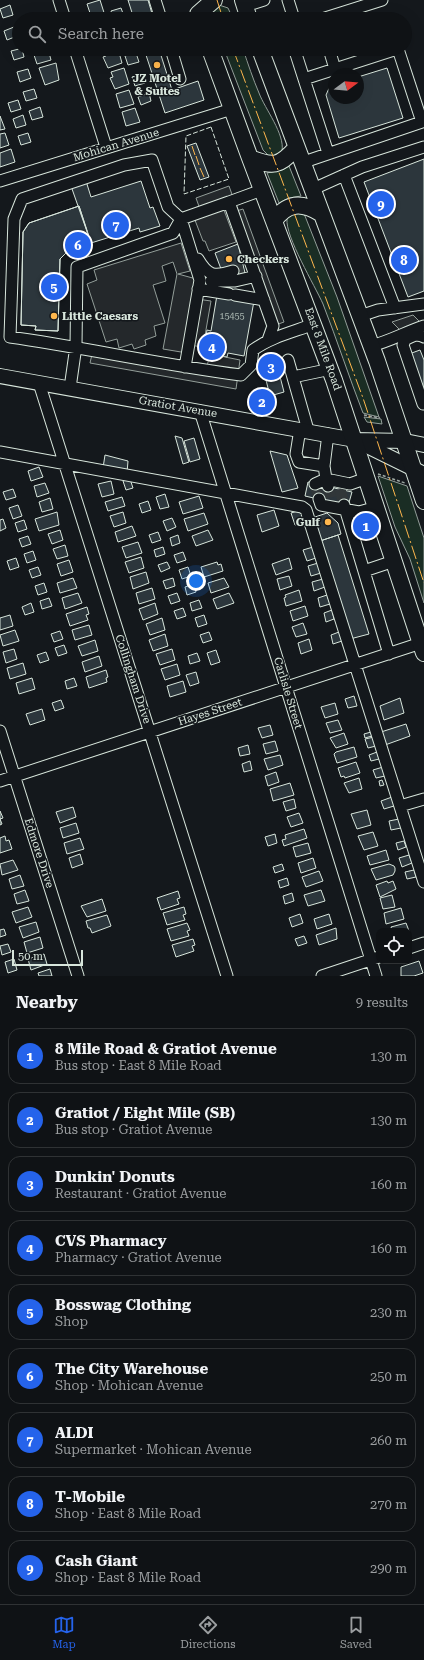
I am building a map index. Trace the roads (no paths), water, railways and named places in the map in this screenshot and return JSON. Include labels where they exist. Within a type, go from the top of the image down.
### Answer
[{"type":"highway","points":[[198,11],[214,0]]},
{"type":"highway","name":"East 8 Mile Road","points":[[213,56],[262,190],[314,324],[355,440],[373,476],[377,506],[423,646]]},
{"type":"highway","points":[[262,56],[298,156],[371,346],[405,441],[424,501]]},
{"type":"highway","points":[[250,158],[274,165],[298,156]]},
{"type":"highway","points":[[274,221],[283,211],[295,205],[310,207],[320,213]]},
{"type":"main road","name":"Gratiot Avenue","points":[[0,376],[200,410],[355,440],[405,441],[424,445]]},
{"type":"main road","name":"Gratiot Avenue","points":[[355,440],[415,476]]},
{"type":"street","points":[[59,0],[63,12]]},
{"type":"street","points":[[155,0],[159,12]]},
{"type":"street","points":[[242,6],[264,0]]},
{"type":"street","points":[[288,0],[292,12]]},
{"type":"street","points":[[344,12],[382,0]]},
{"type":"street","points":[[76,56],[106,147]]},
{"type":"street","points":[[173,56],[180,79]]},
{"type":"street","points":[[297,56],[328,153]]},
{"type":"street","points":[[331,56],[335,68]]},
{"type":"street","points":[[338,68],[376,56]]},
{"type":"street","points":[[298,156],[328,153],[422,122],[400,56]]},
{"type":"street","points":[[304,79],[328,71]]},
{"type":"street","name":"Mohican Avenue","points":[[0,181],[232,109]]},
{"type":"street","points":[[311,190],[362,167],[424,147]]},
{"type":"street","points":[[243,268],[221,275],[213,275],[204,270],[191,246],[181,219],[168,207],[152,160],[124,165],[22,199],[14,219],[10,337],[76,346],[185,367],[241,375],[251,365],[253,350],[268,340],[314,324]]},
{"type":"street","points":[[344,175],[395,308]]},
{"type":"street","points":[[70,388],[76,346],[77,267],[173,233],[181,219],[262,190]]},
{"type":"street","points":[[229,202],[243,268],[256,276],[273,326],[268,340]]},
{"type":"street","points":[[185,367],[199,284],[191,246]]},
{"type":"street","points":[[199,284],[235,281],[256,276]]},
{"type":"street","points":[[199,284],[232,294],[264,300]]},
{"type":"street","points":[[360,316],[378,310],[424,304]]},
{"type":"street","points":[[371,346],[396,338],[403,333],[424,326]]},
{"type":"street","points":[[423,404],[403,345],[405,340],[413,336],[419,334],[424,337]]},
{"type":"street","points":[[396,338],[418,403],[423,404]]},
{"type":"street","points":[[288,360],[304,429],[296,454],[299,462],[324,466]]},
{"type":"street","points":[[293,378],[330,369]]},
{"type":"street","name":"Collingham Drive","points":[[39,383],[226,976]]},
{"type":"street","name":"Carlisle Street","points":[[200,410],[286,688],[375,959],[376,976]]},
{"type":"street","points":[[328,434],[324,466],[338,495],[364,571],[389,654]]},
{"type":"street","points":[[0,452],[65,465],[225,492],[302,507],[306,510],[424,882]]},
{"type":"street","points":[[319,499],[321,505],[338,495],[350,484],[373,476]]},
{"type":"street","points":[[338,495],[359,512],[377,506]]},
{"type":"street","points":[[364,571],[394,561]]},
{"type":"street","name":"Hayes Street","points":[[0,781],[389,654],[423,646]]},
{"type":"street","name":"Edmore Drive","points":[[0,731],[78,976]]},
{"type":"street","points":[[400,806],[424,799]]},
{"type":"street","points":[[412,947],[424,943]]},
{"type":"street","points":[[322,976],[375,959]]},
{"type":"tunnel","points":[[233,271],[243,268]]},
{"type":"tunnel","points":[[315,484],[319,499]]},
{"type":"tunnel","points":[[328,487],[332,502]]},
{"type":"tunnel","points":[[340,489],[344,505]]},
{"type":"place","name":"JZ Motel & Suites","points":[[157,65]]},
{"type":"place","name":"Cash Giant","points":[[381,204]]},
{"type":"place","name":"ALDI","points":[[116,225]]},
{"type":"place","name":"The City Warehouse","points":[[78,245]]},
{"type":"place","name":"Checkers","points":[[229,259]]},
{"type":"place","name":"T-Mobile","points":[[404,260]]},
{"type":"place","name":"Bosswag Clothing","points":[[54,287]]},
{"type":"place","name":"Little Caesars","points":[[54,316]]},
{"type":"place","name":"CVS Pharmacy","points":[[212,347]]},
{"type":"place","name":"Dunkin' Donuts","points":[[271,367]]},
{"type":"place","name":"Gratiot / Eight Mile (SB)","points":[[262,402]]},
{"type":"place","name":"Gulf","points":[[328,522]]},
{"type":"place","name":"8 Mile Road & Gratiot Avenue","points":[[366,526]]}]
